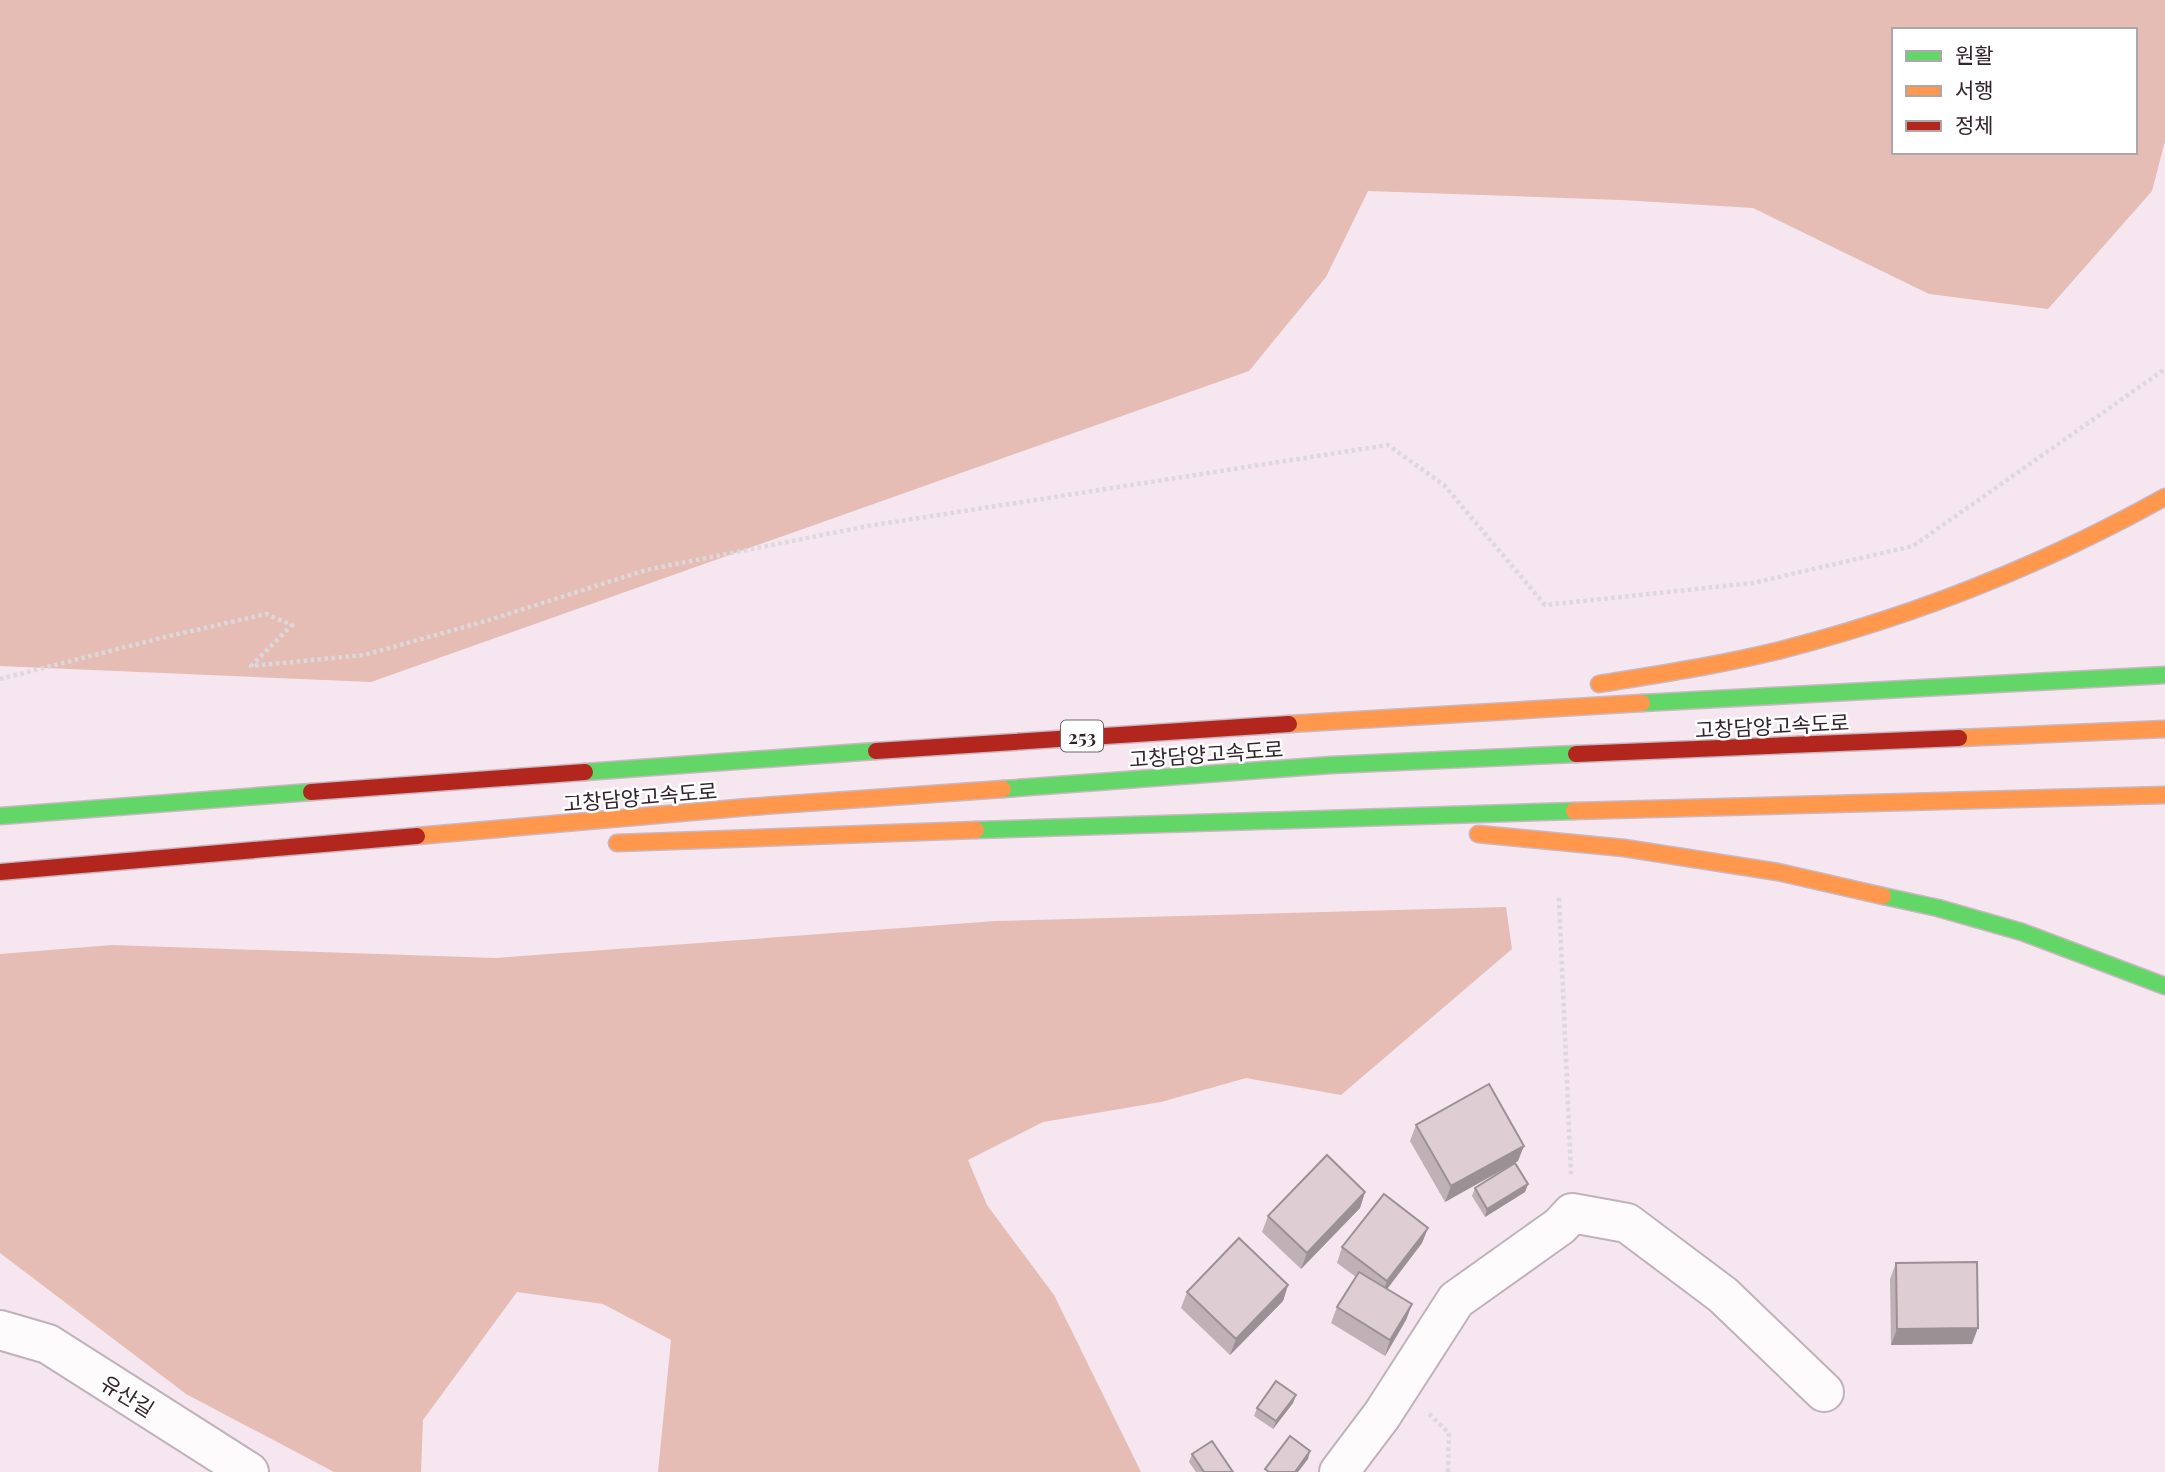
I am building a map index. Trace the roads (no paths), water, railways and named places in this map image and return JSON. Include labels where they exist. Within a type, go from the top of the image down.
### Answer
[{"type":"highway","points":[[1583,687],[1780,651],[1859,629],[1941,601],[2022,566],[2165,497]]},
{"type":"highway","name":"고창담양고속도로","points":[[0,816],[1168,730],[2165,675]]},
{"type":"highway","points":[[1418,716],[1545,693]]},
{"type":"highway","name":"고창담양고속도로","points":[[1,872],[749,807],[1331,765],[2165,729]]},
{"type":"highway","points":[[595,844],[1306,818],[2165,795]]},
{"type":"highway","points":[[1306,818],[1624,848],[1778,872],[1938,908],[2010,929],[2165,986]]},
{"type":"highway","points":[[164,859],[456,849]]},
{"type":"street","points":[[1339,1472],[1382,1415],[1456,1300],[1560,1226],[1572,1213],[1628,1223],[1723,1295],[1824,1392]]},
{"type":"street","name":"유산길","points":[[0,1330],[48,1344],[249,1472]]}]
